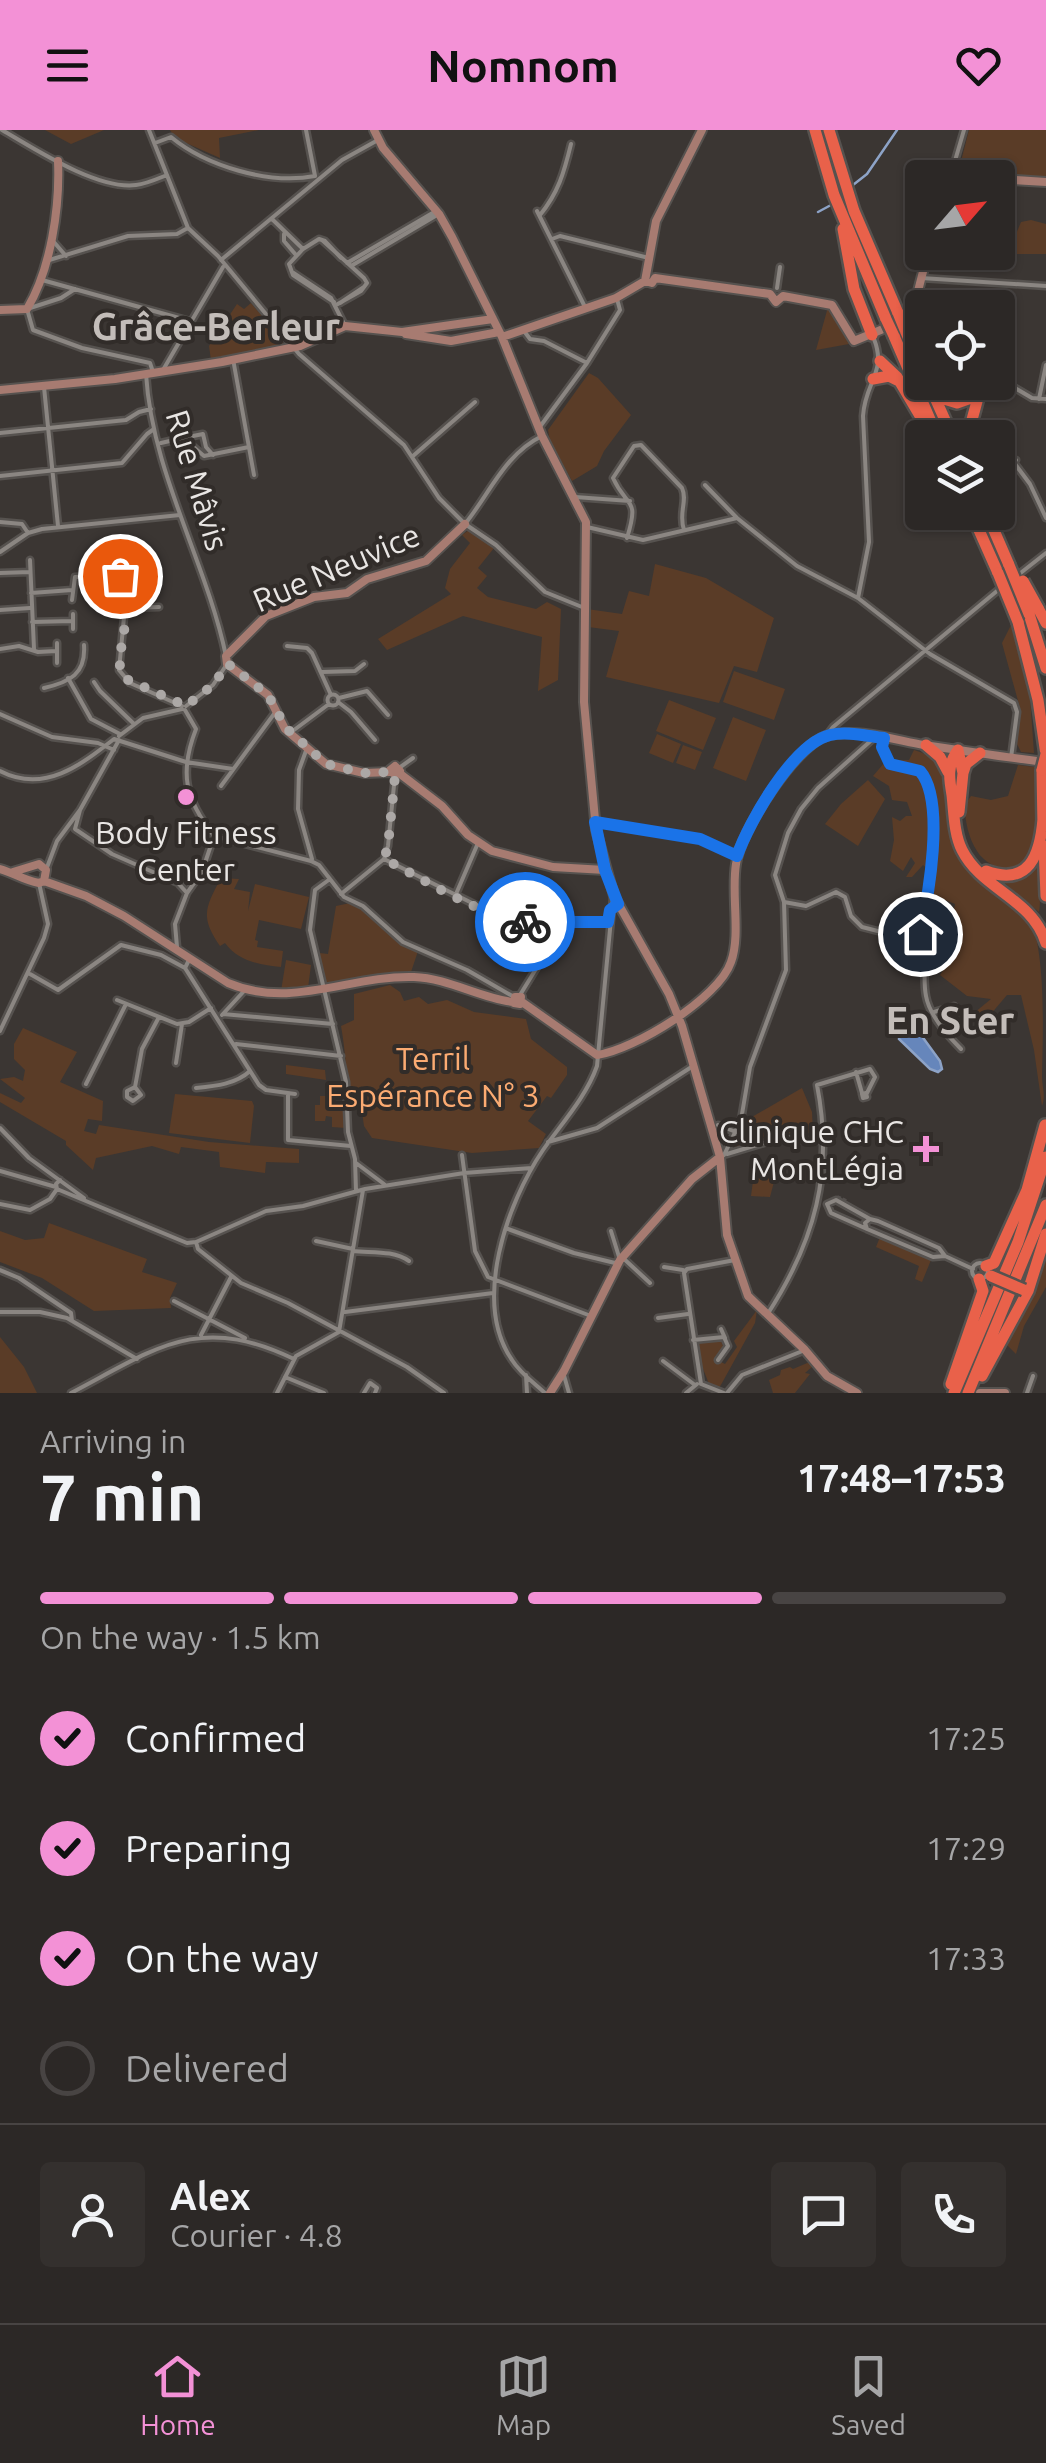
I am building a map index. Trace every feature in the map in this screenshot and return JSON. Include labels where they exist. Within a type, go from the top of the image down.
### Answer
[{"type":"highway","points":[[815,130],[843,219],[854,289],[872,336]]},
{"type":"highway","points":[[828,130],[930,420]]},
{"type":"highway","points":[[843,219],[892,316]]},
{"type":"highway","points":[[899,333],[905,342]]},
{"type":"highway","points":[[880,361],[900,382],[924,420]]},
{"type":"highway","points":[[872,378],[889,376],[900,382]]},
{"type":"highway","points":[[983,530],[1046,622]]},
{"type":"highway","points":[[995,530],[1038,700],[1045,760],[1046,896]]},
{"type":"highway","points":[[1038,612],[1046,668]]},
{"type":"highway","points":[[926,746],[956,774],[956,832],[962,850],[976,868],[1028,910],[1046,943]]},
{"type":"highway","points":[[958,750],[951,760],[956,774],[960,834],[971,857],[987,870],[1010,875],[1031,865],[1039,849],[1043,820]]},
{"type":"highway","points":[[956,774],[980,753]]},
{"type":"highway","points":[[1040,1178],[1046,1123]]},
{"type":"highway","points":[[951,1393],[958,1358],[983,1290],[983,1273],[997,1258],[1021,1205],[1046,1123]]},
{"type":"highway","points":[[951,1393],[1018,1242],[1046,1156]]},
{"type":"highway","points":[[970,1393],[1046,1205]]},
{"type":"highway","points":[[970,1393],[1026,1291],[1046,1234]]},
{"type":"highway","points":[[983,1273],[1026,1291]]},
{"type":"street","points":[[2,130],[58,161],[122,185],[135,186],[167,176]]},
{"type":"street","points":[[149,130],[188,228],[223,263],[293,348],[415,458],[439,498],[465,524],[496,545],[545,592],[584,607]]},
{"type":"street","points":[[306,130],[317,178]]},
{"type":"street","points":[[374,130],[437,212],[501,334],[540,432],[587,527],[584,702],[595,822],[605,870],[614,903],[679,1017],[722,1156],[727,1234],[748,1296],[827,1376],[857,1393]]},
{"type":"street","points":[[650,277],[656,221],[702,130]]},
{"type":"street","points":[[955,160],[964,130]]},
{"type":"street","points":[[154,143],[171,137],[200,156],[246,171],[278,178],[317,178]]},
{"type":"street","points":[[153,370],[166,360],[223,263],[317,178],[378,140]]},
{"type":"street","points":[[571,144],[561,185],[553,201],[539,213],[586,308]]},
{"type":"street","points":[[58,161],[57,205],[46,261],[42,280],[27,309],[32,330],[153,370]]},
{"type":"street","points":[[1015,180],[1046,182]]},
{"type":"street","points":[[349,264],[437,212]]},
{"type":"street","points":[[272,220],[303,249]]},
{"type":"street","points":[[46,261],[128,236],[177,234],[188,228]]},
{"type":"street","points":[[284,234],[284,241],[296,255]]},
{"type":"street","points":[[552,240],[560,236],[650,258]]},
{"type":"street","points":[[50,237],[66,256]]},
{"type":"street","points":[[337,303],[367,283],[322,240],[316,240],[289,264],[292,272],[318,294],[337,303],[345,326]]},
{"type":"street","points":[[777,293],[780,268]]},
{"type":"street","points":[[918,290],[922,270]]},
{"type":"street","points":[[0,390],[44,387],[293,348],[345,326],[450,341],[524,331],[616,298],[650,277],[777,293],[832,305],[854,341],[905,321]]},
{"type":"street","points":[[920,278],[1046,286]]},
{"type":"street","points":[[42,280],[190,321]]},
{"type":"street","points":[[0,310],[27,309],[62,298],[75,289]]},
{"type":"street","points":[[465,524],[496,476],[540,432],[587,363],[620,310],[616,298]]},
{"type":"street","points":[[402,332],[493,318]]},
{"type":"street","points":[[524,331],[530,339],[544,340],[587,363]]},
{"type":"street","points":[[858,598],[870,542],[864,398],[880,361],[872,336]]},
{"type":"street","points":[[232,359],[254,475]]},
{"type":"street","points":[[153,370],[166,360]]},
{"type":"street","points":[[1015,388],[1044,401],[1046,365]]},
{"type":"street","name":"Rue Mâvis","points":[[153,370],[151,409],[159,444],[207,583],[227,660]]},
{"type":"street","points":[[44,387],[58,527]]},
{"type":"street","points":[[415,458],[475,402]]},
{"type":"street","points":[[0,433],[126,420],[151,409]]},
{"type":"street","points":[[0,476],[122,463],[156,429]]},
{"type":"street","points":[[159,444],[203,434],[212,455]]},
{"type":"street","points":[[192,444],[196,435]]},
{"type":"street","points":[[182,438],[204,456],[248,447]]},
{"type":"street","points":[[627,538],[634,516],[630,501],[613,478],[634,446],[641,444],[685,494],[680,518],[684,530]]},
{"type":"street","points":[[198,450],[206,448]]},
{"type":"street","points":[[1015,465],[1030,484],[1046,518]]},
{"type":"street","points":[[705,485],[797,566],[858,598],[924,650],[1014,703],[1017,712],[1012,758]]},
{"type":"street","points":[[574,497],[630,501]]},
{"type":"street","points":[[0,552],[28,533],[180,514]]},
{"type":"street","points":[[587,527],[643,540],[738,518]]},
{"type":"street","points":[[0,522],[22,524],[28,533]]},
{"type":"street","name":"Rue Neuvice","points":[[227,660],[266,616],[314,597],[347,594],[367,579],[426,561],[465,524]]},
{"type":"street","points":[[102,576],[106,549]]},
{"type":"street","points":[[120,576],[120,612],[124,617],[119,670],[124,678],[184,708],[196,729],[186,762],[188,794],[214,836],[311,861],[341,894],[363,906],[407,944],[467,970],[600,1055],[643,1040],[679,1017],[722,978],[733,958],[737,856],[783,772],[924,650],[1046,553]]},
{"type":"street","points":[[30,560],[34,648]]},
{"type":"street","points":[[0,573],[30,572]]},
{"type":"street","points":[[72,600],[76,577],[145,574]]},
{"type":"street","points":[[31,593],[72,590]]},
{"type":"street","points":[[120,612],[159,607]]},
{"type":"street","points":[[0,610],[32,608]]},
{"type":"street","points":[[32,622],[72,617],[73,629]]},
{"type":"street","points":[[56,643],[57,663]]},
{"type":"street","points":[[44,688],[68,678],[84,665],[84,645]]},
{"type":"street","points":[[287,646],[312,652],[331,695],[352,712],[375,740]]},
{"type":"street","points":[[0,648],[56,650]]},
{"type":"street","points":[[0,772],[22,780],[73,770],[133,723],[184,708],[213,685],[227,660],[268,695],[290,733],[332,767],[364,773],[396,772],[413,758]]},
{"type":"street","points":[[321,673],[354,671],[364,664]]},
{"type":"street","points":[[68,678],[91,718],[117,738],[186,762],[233,770]]},
{"type":"street","points":[[94,682],[133,723]]},
{"type":"street","points":[[290,733],[329,704],[367,691],[388,715]]},
{"type":"street","points":[[329,704],[331,695]]},
{"type":"street","points":[[221,786],[277,711]]},
{"type":"street","points":[[0,714],[52,737],[114,750]]},
{"type":"street","points":[[827,736],[846,733],[877,741],[1045,760]]},
{"type":"street","points":[[0,1031],[30,974],[48,924],[41,885],[43,867],[80,810],[117,738]]},
{"type":"street","points":[[722,1156],[742,1120],[750,1067],[786,970],[784,902],[775,874],[788,833],[818,788],[877,741]]},
{"type":"street","points":[[877,741],[890,764],[920,771],[928,782],[934,832],[931,887],[917,942],[925,960],[926,1000],[947,1035],[961,1049]]},
{"type":"street","points":[[307,748],[300,770],[298,809],[302,834],[313,856],[311,861]]},
{"type":"street","points":[[396,772],[442,806],[478,844],[495,852],[553,866],[605,870]]},
{"type":"street","points":[[341,894],[384,859],[396,772]]},
{"type":"street","points":[[80,810],[75,829],[112,854],[178,883],[188,894]]},
{"type":"street","points":[[595,822],[700,839],[737,856]]},
{"type":"street","points":[[167,958],[175,948],[175,924],[202,872],[214,836]]},
{"type":"street","points":[[455,895],[478,844]]},
{"type":"street","points":[[384,859],[502,918],[608,922]]},
{"type":"street","points":[[0,869],[13,872],[43,867]]},
{"type":"street","points":[[13,872],[19,878],[86,896],[244,990],[279,996],[414,977],[517,999]]},
{"type":"street","points":[[277,1393],[294,1359],[339,1332],[360,1191],[351,1148],[346,1082],[309,917],[315,890],[330,879]]},
{"type":"street","points":[[784,902],[806,906],[836,892],[845,897],[851,916],[862,928],[917,942]]},
{"type":"street","points":[[614,903],[608,922],[600,1055],[593,1079],[532,1168],[518,1197],[493,1280],[493,1312],[512,1361],[547,1393],[563,1372],[622,1259],[692,1179],[722,1156],[778,1139],[824,1141]]},
{"type":"street","points":[[517,999],[544,950],[550,922]]},
{"type":"street","points":[[30,974],[58,990],[121,945],[167,958],[185,968],[211,1008],[221,1016],[262,1088],[292,1094],[288,1140],[351,1148]]},
{"type":"street","points":[[185,968],[195,961]]},
{"type":"street","points":[[221,1016],[244,990]]},
{"type":"street","points":[[117,1000],[182,1024],[211,1008]]},
{"type":"street","points":[[86,1084],[126,1004]]},
{"type":"street","points":[[934,1012],[954,1006]]},
{"type":"street","points":[[221,1016],[333,1024]]},
{"type":"street","points":[[135,1086],[127,1091],[132,1104],[141,1095],[135,1086],[142,1049],[160,1018]]},
{"type":"street","points":[[176,1063],[182,1024]]},
{"type":"street","points":[[235,1043],[340,1056]]},
{"type":"street","points":[[242,1056],[249,1045]]},
{"type":"street","points":[[548,1142],[597,1128],[694,1065]]},
{"type":"street","points":[[767,1315],[800,1255],[817,1208],[824,1141],[818,1085],[856,1072],[867,1069],[874,1074],[864,1093],[856,1072]]},
{"type":"street","points":[[196,1088],[216,1086],[244,1077],[250,1071]]},
{"type":"street","points":[[718,1125],[736,1132]]},
{"type":"street","points":[[0,1128],[29,1158],[60,1180],[61,1188],[30,1210],[0,1204]]},
{"type":"street","points":[[462,1156],[475,1251],[488,1278],[591,1316]]},
{"type":"street","points":[[356,1164],[387,1186]]},
{"type":"street","points":[[0,1171],[61,1188],[176,1240],[196,1242],[251,1215],[464,1173],[532,1168]]},
{"type":"street","points":[[60,1180],[61,1188]]},
{"type":"street","points":[[837,1197],[826,1207],[830,1213],[933,1257],[945,1256]]},
{"type":"street","points":[[828,1203],[836,1200],[983,1273]]},
{"type":"street","points":[[846,1201],[868,1218]]},
{"type":"street","points":[[867,1229],[868,1218]]},
{"type":"street","points":[[508,1229],[583,1256],[615,1263],[622,1259]]},
{"type":"street","points":[[610,1230],[622,1259],[650,1283]]},
{"type":"street","points":[[316,1241],[406,1257],[409,1261]]},
{"type":"street","points":[[196,1242],[198,1249],[232,1277],[407,1367],[444,1393]]},
{"type":"street","points":[[664,1268],[685,1271],[735,1260]]},
{"type":"street","points":[[0,1270],[73,1314],[72,1321]]},
{"type":"street","points":[[685,1271],[698,1384]]},
{"type":"street","points":[[201,1336],[232,1277]]},
{"type":"street","points":[[345,1312],[493,1293]]},
{"type":"street","points":[[174,1302],[294,1359]]},
{"type":"street","points":[[0,1312],[40,1312],[72,1321],[137,1358]]},
{"type":"street","points":[[658,1318],[690,1314]]},
{"type":"street","points":[[718,1360],[728,1346],[721,1329]]},
{"type":"street","points":[[71,1393],[172,1342],[201,1336],[248,1340]]},
{"type":"street","points":[[693,1340],[725,1338]]},
{"type":"street","points":[[662,1362],[698,1384],[725,1393],[742,1375],[805,1350]]},
{"type":"street","points":[[563,1372],[569,1393]]},
{"type":"street","points":[[526,1375],[527,1393]]},
{"type":"street","points":[[1027,1393],[1033,1376]]},
{"type":"street","points":[[285,1377],[324,1393]]},
{"type":"street","points":[[364,1393],[370,1383],[377,1388],[375,1393]]},
{"type":"street","points":[[686,1393],[698,1384]]},
{"type":"street","points":[[980,1393],[1006,1393]]},
{"type":"green space","points":[[45,130],[104,130],[71,144]]},
{"type":"green space","points":[[170,130],[259,130],[219,138],[220,158],[175,138]]},
{"type":"green space","points":[[969,130],[1046,130],[1046,178],[1015,176],[1015,160],[961,160]]},
{"type":"green space","points":[[1021,222],[1046,224],[1046,254],[1015,254],[1015,236]]},
{"type":"green space","points":[[251,303],[283,341],[282,346],[211,360],[209,346],[237,304],[244,309]]},
{"type":"green space","points":[[828,307],[849,344],[816,350]]},
{"type":"green space","points":[[589,373],[631,415],[597,466],[572,481],[548,430]]},
{"type":"green space","points":[[469,530],[494,548],[478,568],[487,576],[477,588],[488,597],[536,609],[547,602],[561,609],[558,680],[538,691],[542,637],[463,616],[387,650],[378,639],[451,594],[445,588],[450,569],[470,543],[462,535]]},
{"type":"green space","points":[[655,564],[706,578],[774,618],[757,672],[734,666],[719,703],[606,677],[619,631],[588,627],[587,609],[622,614],[629,591],[649,596]]},
{"type":"green space","points":[[1011,625],[1030,697],[1034,753],[1021,752],[1017,744],[1020,708],[1002,643]]},
{"type":"green space","points":[[734,671],[785,689],[774,720],[723,702]]},
{"type":"green space","points":[[669,700],[716,718],[703,750],[656,731]]},
{"type":"green space","points":[[733,717],[766,730],[746,781],[713,768]]},
{"type":"green space","points":[[657,734],[681,744],[673,763],[649,753]]},
{"type":"green space","points":[[683,745],[702,752],[695,770],[676,763]]},
{"type":"green space","points":[[914,750],[927,755],[943,772],[960,855],[1030,917],[1041,972],[1042,1106],[1021,995],[1007,995],[979,1028],[974,1013],[991,999],[967,996],[940,975],[953,956],[947,948],[955,904],[933,895],[936,832],[931,783],[919,769],[895,765],[896,760],[909,760]]},
{"type":"green space","points":[[885,762],[924,780],[932,830],[929,870],[923,865],[912,877],[906,877],[915,863],[911,857],[903,871],[890,861],[894,840],[892,817],[900,821],[912,816],[907,802],[892,800],[889,786],[873,776]]},
{"type":"green space","points":[[1018,765],[1035,767],[1038,831],[1029,860],[1022,866],[1006,869],[990,863],[977,851],[964,806],[971,796],[991,800],[1008,796]]},
{"type":"green space","points":[[868,780],[885,799],[858,846],[825,824]]},
{"type":"green space","points":[[1037,862],[1042,866],[1039,912],[1003,882],[1031,872]]},
{"type":"green space","points":[[221,878],[239,879],[234,889],[250,892],[248,911],[255,884],[309,897],[301,929],[259,920],[257,947],[283,951],[281,967],[243,958],[225,943],[220,946],[209,927],[207,912]]},
{"type":"green space","points":[[350,903],[418,951],[411,972],[326,984],[319,953],[328,954],[336,906]]},
{"type":"green space","points":[[286,960],[311,965],[308,988],[281,991]]},
{"type":"green space","name":"Terril Espérance N° 3","points":[[390,985],[404,1001],[419,997],[428,1004],[447,1000],[474,1012],[526,1019],[531,1039],[567,1067],[567,1075],[551,1098],[547,1096],[528,1121],[546,1134],[539,1148],[472,1153],[372,1138],[364,1126],[359,1091],[348,1090],[341,1026],[354,1020],[354,994]]},
{"type":"green space","points":[[23,1028],[77,1052],[60,1082],[103,1101],[102,1121],[88,1119],[84,1131],[96,1134],[99,1125],[209,1142],[299,1149],[299,1163],[266,1162],[265,1173],[220,1167],[219,1152],[181,1147],[179,1154],[152,1146],[96,1158],[93,1170],[66,1141],[0,1102],[0,1093],[21,1103],[25,1098],[0,1079],[14,1077],[23,1081],[25,1070],[14,1059],[14,1044]]},
{"type":"green space","points":[[286,1065],[325,1070],[326,1080],[286,1074]]},
{"type":"green space","points":[[802,1088],[812,1112],[813,1133],[776,1133],[735,1147],[745,1121]]},
{"type":"green space","points":[[175,1094],[252,1101],[250,1143],[169,1133]]},
{"type":"green space","points":[[320,1096],[327,1096],[326,1110],[345,1109],[346,1128],[332,1127],[332,1117],[315,1121],[315,1105],[320,1105]]},
{"type":"green space","points":[[791,1164],[775,1178],[770,1197],[751,1196],[755,1166]]},
{"type":"green space","points":[[49,1223],[147,1259],[142,1272],[177,1283],[170,1298],[171,1308],[94,1311],[42,1278],[0,1262],[0,1231],[25,1240],[44,1238]]},
{"type":"green space","points":[[880,1237],[931,1260],[922,1282],[915,1279],[919,1266],[876,1247]]},
{"type":"green space","points":[[1046,1244],[1046,1287],[1024,1326],[1016,1354],[1005,1343]]},
{"type":"green space","points":[[757,1310],[755,1323],[719,1388],[709,1384],[698,1343],[720,1339],[724,1348],[717,1360],[725,1364],[737,1347],[734,1341]]},
{"type":"green space","points":[[0,1337],[24,1367],[37,1393],[0,1393]]},
{"type":"green space","points":[[812,1361],[814,1365],[805,1373],[810,1374],[795,1393],[773,1393],[769,1380],[780,1375],[781,1370]]},
{"type":"water","points":[[913,1024],[940,1061],[942,1069],[938,1072],[899,1039],[900,1030]]},
{"type":"waterway","points":[[853,185],[867,174],[897,130]]},
{"type":"waterway","points":[[818,212],[831,205]]},
{"type":"tunnel","points":[[837,1197],[846,1201]]},
{"type":"way so far","points":[[120,576],[118,606],[124,617],[119,670],[124,678],[186,706],[213,685],[228,664],[268,695],[286,728],[326,764],[364,773],[390,772],[395,776],[384,859],[502,918],[525,922]]},
{"type":"place","name":"Body Fitness Center","points":[[186,797]]},
{"type":"place","name":"Clinique CHC MontLégia","points":[[926,1149]]},
{"type":"district","name":"Grâce-Berleur","points":[[216,326]]},
{"type":"district","name":"En Ster","points":[[950,1020]]},
{"type":"route","points":[[525,922],[608,922],[610,910],[618,904],[605,870],[595,822],[700,839],[737,856],[783,772],[818,740],[846,733],[884,738],[882,747],[890,764],[920,771],[928,782],[934,832],[931,887],[920,934]]}]
